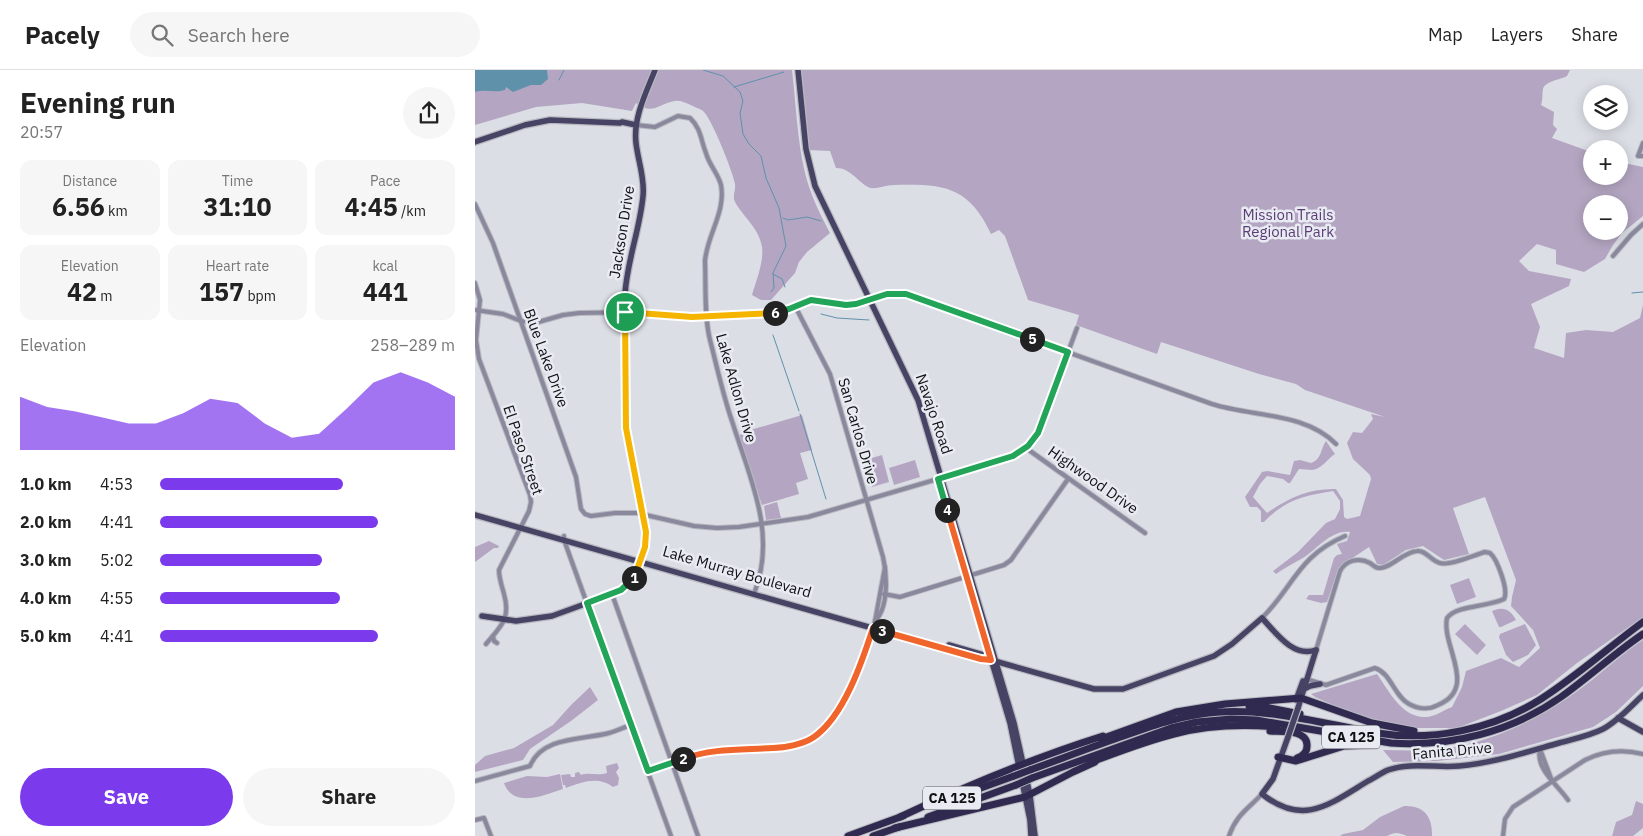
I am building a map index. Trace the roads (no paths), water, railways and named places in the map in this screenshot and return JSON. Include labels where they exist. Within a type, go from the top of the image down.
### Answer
[{"type":"highway","name":"CA 125","points":[[848,836],[1154,725],[1196,714],[1262,712],[1392,735],[1442,733],[1489,724],[1528,707],[1568,680],[1643,622]]},
{"type":"highway","name":"CA 125","points":[[876,835],[1171,728],[1197,722],[1232,719],[1256,720],[1413,745],[1449,742],[1493,731],[1527,717],[1561,697],[1643,634]]},
{"type":"highway","points":[[899,817],[967,786],[1065,748],[1176,712],[1214,706],[1299,698],[1378,725],[1442,733]]},
{"type":"highway","points":[[1214,706],[1265,707],[1318,719],[1323,723]]},
{"type":"highway","points":[[1035,777],[1067,769],[1174,734],[1212,726],[1237,724],[1273,726],[1342,735]]},
{"type":"highway","points":[[1212,726],[1297,734],[1305,738],[1307,747],[1303,756],[1294,758],[1281,756]]},
{"type":"highway","points":[[1029,770],[1130,728]]},
{"type":"highway","points":[[1281,756],[1292,761],[1298,761],[1337,747],[1355,744],[1413,745]]},
{"type":"highway","points":[[894,829],[1027,796],[1073,772],[1123,751]]},
{"type":"main road","name":"Jackson Drive","points":[[478,616],[520,620],[552,616],[621,590],[631,582],[635,575],[645,547],[646,532],[641,514],[626,428],[624,312],[627,275],[643,191],[635,125],[654,70]]},
{"type":"main road","name":"Navajo Road","points":[[797,70],[806,169],[817,202],[868,299]]},
{"type":"main road","name":"Navajo Road","points":[[797,70],[809,167],[820,200],[918,400],[983,619],[1021,764]]},
{"type":"main road","points":[[475,142],[518,127],[550,120],[635,125]]},
{"type":"main road","points":[[817,202],[835,230]]},
{"type":"main road","name":"Lake Murray Boulevard","points":[[475,511],[521,526]]},
{"type":"main road","name":"Lake Murray Boulevard","points":[[475,515],[521,526],[874,624],[921,639],[987,656],[993,661],[1095,690],[1123,689],[1214,656],[1262,618]]},
{"type":"main road","name":"Lake Murray Boulevard","points":[[564,538],[572,542],[640,560]]},
{"type":"main road","points":[[567,549],[572,542]]},
{"type":"main road","name":"Navajo Road","points":[[969,577],[975,608],[1014,722],[1035,836]]},
{"type":"main road","points":[[975,608],[979,609],[983,619]]},
{"type":"main road","name":"Jackson Drive","points":[[478,616],[505,619]]},
{"type":"main road","points":[[1262,618],[1281,639],[1294,648],[1304,652],[1316,650],[1304,689],[1299,698]]},
{"type":"main road","points":[[496,619],[500,627]]},
{"type":"main road","points":[[1262,794],[1271,781],[1281,756],[1303,681],[1306,679]]},
{"type":"main road","points":[[1304,689],[1320,684]]},
{"type":"main road","name":"Fanita Drive","points":[[1262,794],[1288,810],[1310,810],[1330,804],[1388,770],[1421,766],[1462,766],[1501,759],[1600,730],[1618,718],[1643,695]]},
{"type":"main road","points":[[1618,718],[1643,732]]},
{"type":"main road","name":"Navajo Road","points":[[1027,796],[1031,836]]},
{"type":"street","name":"Lake Adlon Drive","points":[[635,125],[655,127],[674,117],[684,116],[693,121],[701,134],[706,154],[719,180],[721,192],[720,213],[705,256],[707,317],[711,345],[732,421],[757,496],[762,524],[763,555],[755,592]]},
{"type":"street","points":[[1640,156],[1643,143]]},
{"type":"street","name":"Blue Lake Drive","points":[[475,204],[493,243],[576,477],[581,509],[585,514],[593,516],[615,513],[641,514]]},
{"type":"street","points":[[1613,256],[1631,234],[1643,224]]},
{"type":"street","name":"El Paso Street","points":[[475,283],[480,300],[477,310],[476,340],[478,356],[530,495],[530,507],[499,570],[499,578],[507,609],[505,619]]},
{"type":"street","points":[[477,310],[503,314],[521,321],[535,323],[571,313],[624,312],[707,317],[777,313],[811,300],[843,305],[856,304],[888,294],[906,294],[1228,409],[1298,421],[1310,425],[1329,437],[1336,444]]},
{"type":"street","name":"San Carlos Drive","points":[[648,771],[703,752],[776,748],[812,738],[827,724],[846,695],[864,658],[883,594],[885,567],[830,374],[795,306]]},
{"type":"street","points":[[641,514],[694,526],[717,528],[762,524],[806,517],[1013,456],[1026,448],[1038,433],[1077,328]]},
{"type":"street","name":"Highwood Drive","points":[[1026,448],[1145,533]]},
{"type":"street","points":[[883,594],[900,597],[998,568],[1011,560],[1067,479]]},
{"type":"street","name":"Lake Murray Boulevard","points":[[1262,618],[1277,603],[1293,578],[1310,557],[1327,545],[1345,536]]},
{"type":"street","points":[[564,538],[671,836]]},
{"type":"street","points":[[1306,679],[1320,684],[1330,684],[1375,668],[1383,673],[1400,697],[1413,706],[1429,708],[1443,704],[1457,685],[1457,669],[1446,626],[1447,618],[1455,611],[1478,607],[1504,598],[1507,592],[1494,558],[1490,552],[1485,552],[1451,562],[1439,563],[1432,560],[1423,551],[1418,550],[1403,556],[1381,569],[1363,560],[1348,562],[1340,571],[1316,650]]},
{"type":"street","points":[[611,594],[699,836]]},
{"type":"street","points":[[486,644],[505,619]]},
{"type":"street","points":[[493,636],[494,641],[497,643]]},
{"type":"street","points":[[475,781],[530,766],[537,755],[554,744],[609,733],[631,725]]},
{"type":"street","points":[[1540,749],[1539,753],[1549,779],[1553,781],[1568,800]]},
{"type":"street","points":[[1503,836],[1504,822],[1511,809],[1585,760],[1598,755],[1620,751],[1643,754]]},
{"type":"street","points":[[1229,836],[1240,814],[1262,794]]},
{"type":"street","points":[[475,820],[484,818],[491,836]]},
{"type":"water","points":[[475,70],[547,70],[548,79],[541,85],[531,85],[513,92],[506,87],[505,90],[501,91],[475,92]]},
{"type":"waterway","points":[[559,80],[564,70]]},
{"type":"waterway","points":[[703,70],[723,76],[740,92],[743,101],[740,113],[743,134],[749,144],[761,156],[766,178],[779,208],[786,246],[773,273],[774,288],[771,292]]},
{"type":"waterway","points":[[734,87],[784,72]]},
{"type":"waterway","points":[[783,218],[788,220],[807,217],[821,221]]},
{"type":"waterway","points":[[773,274],[782,279],[785,287]]},
{"type":"waterway","points":[[1632,293],[1643,292]]},
{"type":"waterway","points":[[821,314],[837,318],[869,320]]},
{"type":"waterway","points":[[773,335],[799,411]]},
{"type":"waterway","points":[[800,414],[826,499]]},
{"type":"park label","name":"Mission Trails Regional Park","points":[[1288,224]]}]
